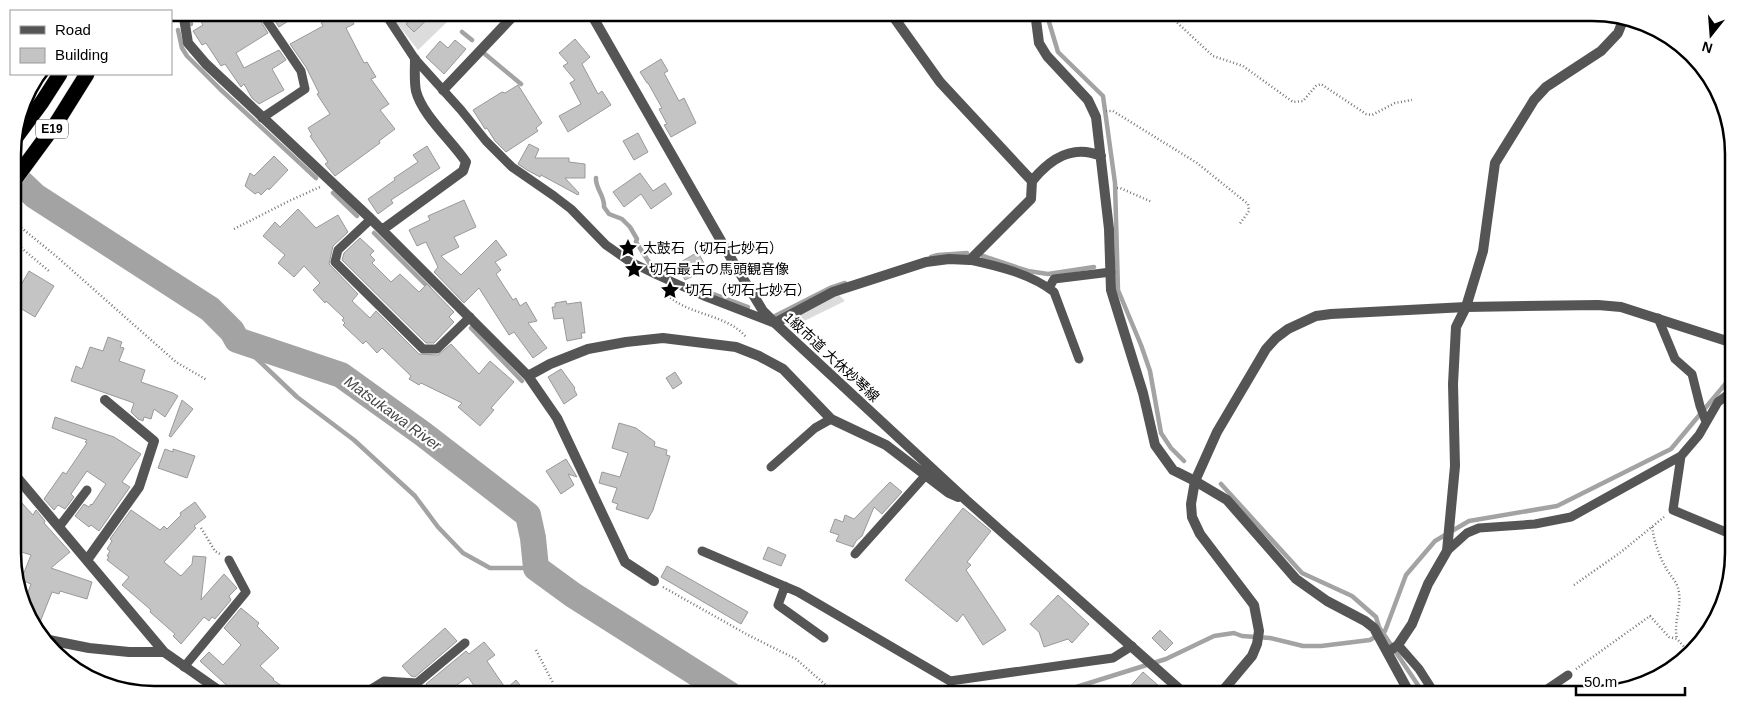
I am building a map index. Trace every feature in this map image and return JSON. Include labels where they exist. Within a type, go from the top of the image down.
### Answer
[{"type":"highway","name":"E19","points":[[25,126],[59,75]]},
{"type":"highway","name":"E19","points":[[22,170],[57,122],[87,75]]},
{"type":"street","points":[[897,21],[940,82],[1032,182]]},
{"type":"street","points":[[1036,21],[1039,43],[1047,56],[1088,100],[1096,117],[1109,229],[1111,290],[1143,393],[1155,445],[1173,470],[1227,500],[1296,580],[1327,601],[1365,621],[1374,628],[1405,685]]},
{"type":"street","points":[[185,22],[188,43],[206,64],[330,183],[371,219],[528,376],[557,418],[624,562],[654,581]]},
{"type":"street","points":[[443,90],[508,22]]},
{"type":"street","name":"1級市道 大休妙琴線","points":[[596,22],[736,267],[764,311],[966,500],[1175,685]]},
{"type":"street","points":[[1388,652],[1398,645],[1412,624],[1428,584],[1448,545],[1455,466],[1453,384],[1456,327],[1466,307],[1483,251],[1495,163],[1534,100],[1546,87],[1601,51],[1618,33],[1621,25]]},
{"type":"street","points":[[382,230],[463,171],[466,162],[455,146],[429,117],[416,91],[415,59]]},
{"type":"street","points":[[775,323],[833,292],[851,286],[926,262],[949,259],[970,260],[1031,198],[1032,182],[1041,170],[1055,159],[1071,152],[1088,150],[1101,156]]},
{"type":"street","points":[[1227,685],[1252,656],[1257,644],[1258,631],[1254,605],[1200,534],[1192,517],[1195,481],[1217,432],[1249,377],[1266,350],[1276,338],[1288,329],[1316,316],[1331,314],[1466,307],[1598,305],[1621,307],[1725,340]]},
{"type":"street","points":[[528,376],[550,364],[588,349],[626,342],[654,339],[685,340],[736,347],[759,356],[783,369],[831,419],[886,445],[949,493],[966,500]]},
{"type":"street","points":[[87,560],[139,487],[154,441],[105,400]]},
{"type":"street","points":[[21,482],[164,652],[212,686]]},
{"type":"street","points":[[55,641],[109,650],[164,652]]},
{"type":"lane","points":[[262,118],[305,89],[301,71],[268,22]]},
{"type":"lane","points":[[390,22],[415,59],[486,141],[512,167],[565,205],[606,245],[629,261],[657,275],[704,296],[775,323]]},
{"type":"lane","points":[[371,219],[338,250],[335,262],[423,348],[437,349],[470,318]]},
{"type":"lane","points":[[970,260],[999,266],[1054,292],[1079,359]]},
{"type":"lane","points":[[1049,288],[1054,279],[1111,272]]},
{"type":"lane","points":[[1658,318],[1675,359],[1692,374],[1706,421]]},
{"type":"lane","points":[[1448,545],[1466,533],[1479,528],[1535,524],[1571,517],[1681,456],[1699,435],[1718,402],[1725,397]]},
{"type":"lane","points":[[771,467],[815,428],[831,419]]},
{"type":"lane","points":[[1681,456],[1673,510],[1725,531]]},
{"type":"lane","points":[[855,554],[925,476]]},
{"type":"lane","points":[[60,527],[87,490]]},
{"type":"lane","points":[[702,551],[798,592],[950,681],[1112,658],[1136,649]]},
{"type":"lane","points":[[184,667],[246,592],[229,560]]},
{"type":"lane","points":[[784,586],[778,605],[824,638]]},
{"type":"lane","points":[[376,686],[384,681],[417,683],[465,643]]},
{"type":"lane","points":[[1398,645],[1419,669],[1429,685]]},
{"type":"lane","points":[[1553,685],[1568,675]]},
{"type":"path","points":[[1176,21],[1214,56],[1244,66],[1293,102],[1303,102],[1316,86],[1320,84],[1366,114],[1372,115],[1395,103],[1412,100]]},
{"type":"path","points":[[1113,111],[1197,163],[1248,204],[1249,211],[1239,226]]},
{"type":"path","points":[[234,229],[330,183]]},
{"type":"path","points":[[1120,188],[1152,202]]},
{"type":"path","points":[[22,228],[176,362],[207,380]]},
{"type":"path","points":[[22,248],[49,271]]},
{"type":"path","points":[[657,275],[660,286],[665,293],[682,306],[735,328],[745,335],[750,344]]},
{"type":"path","points":[[1574,585],[1621,552],[1673,510]]},
{"type":"path","points":[[1652,527],[1654,540],[1678,589],[1680,606],[1675,628],[1677,639],[1685,648]]},
{"type":"path","points":[[201,528],[215,550],[229,560]]},
{"type":"path","points":[[654,581],[748,635],[796,659],[826,686]]},
{"type":"path","points":[[1568,675],[1650,616],[1669,637],[1677,639]]},
{"type":"path","points":[[536,650],[553,686]]},
{"type":"shaded area","points":[[396,22],[447,22],[418,50]]},
{"type":"shaded area","points":[[838,294],[845,301],[796,325],[788,321]]},
{"type":"building","points":[[201,22],[261,22],[268,33],[236,53],[244,68],[279,50],[286,60],[272,69],[284,90],[259,104],[252,98],[244,84],[241,87],[225,64],[221,66],[206,43],[202,45],[193,31],[203,25]]},
{"type":"building","points":[[276,22],[287,22],[279,27]]},
{"type":"building","points":[[353,22],[354,24],[346,28],[364,63],[367,62],[376,77],[371,79],[389,104],[380,110],[395,129],[379,141],[380,143],[335,176],[325,164],[328,162],[310,136],[312,135],[308,128],[330,114],[317,94],[319,93],[306,67],[290,44],[323,26],[321,23]]},
{"type":"building","points":[[408,22],[425,22],[414,32],[406,24]]},
{"type":"building","points":[[575,39],[590,57],[582,64],[598,94],[602,91],[611,105],[568,132],[559,116],[581,104],[570,83],[575,80],[563,66],[568,63],[559,53]]},
{"type":"building","points":[[455,40],[466,49],[444,74],[426,57],[440,41],[448,48]]},
{"type":"building","points":[[661,59],[668,71],[664,73],[679,101],[684,98],[696,123],[671,137],[664,125],[667,124],[659,109],[662,108],[640,72]]},
{"type":"building","points":[[518,85],[542,123],[536,128],[538,131],[506,152],[495,141],[487,128],[485,129],[473,110],[502,92],[505,93]]},
{"type":"building","points":[[638,133],[648,152],[634,160],[623,141]]},
{"type":"building","points":[[529,144],[539,149],[535,158],[569,158],[569,162],[585,164],[585,178],[565,178],[579,193],[578,195],[518,164]]},
{"type":"building","points":[[427,146],[440,168],[391,200],[393,203],[378,214],[368,199],[418,162],[413,155]]},
{"type":"building","points":[[274,156],[288,170],[269,190],[268,188],[261,195],[258,192],[255,194],[245,186],[250,173],[254,176]]},
{"type":"building","points":[[640,173],[653,191],[665,183],[672,194],[651,209],[641,194],[624,207],[613,192]]},
{"type":"building","points":[[464,200],[476,227],[454,237],[459,247],[441,256],[461,275],[496,240],[507,255],[495,262],[501,270],[496,274],[513,300],[516,298],[520,306],[526,302],[537,321],[528,323],[547,348],[533,358],[514,332],[509,335],[479,288],[464,303],[434,272],[438,267],[426,242],[417,246],[409,230],[430,220],[428,216]]},
{"type":"building","points":[[298,209],[316,228],[338,215],[348,232],[333,246],[329,264],[358,294],[352,301],[370,318],[376,311],[419,354],[438,355],[451,344],[479,374],[490,361],[514,382],[491,408],[494,410],[480,426],[458,407],[462,403],[421,383],[419,385],[409,379],[411,376],[382,348],[377,353],[366,341],[363,344],[343,325],[345,323],[342,320],[344,318],[326,301],[325,303],[313,290],[320,283],[304,266],[294,277],[278,263],[285,255],[263,236],[275,222],[280,227]]},
{"type":"building","points":[[360,238],[374,251],[370,255],[375,260],[372,263],[391,282],[400,274],[419,292],[427,284],[454,312],[449,317],[454,322],[434,343],[426,343],[342,260],[344,253]]},
{"type":"building","points":[[698,252],[707,269],[685,280],[677,264]]},
{"type":"building","points":[[29,271],[54,286],[35,317],[22,309],[22,284]]},
{"type":"building","points":[[566,301],[567,304],[581,302],[585,333],[581,333],[582,338],[567,341],[563,318],[554,319],[552,307],[555,307],[555,303]]},
{"type":"building","points":[[108,337],[122,342],[120,347],[124,348],[119,361],[145,370],[141,382],[178,396],[165,417],[154,409],[151,419],[144,417],[143,421],[131,412],[134,403],[71,381],[76,366],[82,369],[90,347],[103,351]]},
{"type":"building","points":[[561,369],[575,388],[577,395],[564,404],[548,377]]},
{"type":"building","points":[[675,372],[682,383],[673,389],[666,378]]},
{"type":"building","points":[[182,400],[193,409],[171,437],[169,436]]},
{"type":"building","points":[[55,417],[114,437],[141,454],[122,482],[130,487],[99,531],[91,525],[89,527],[75,516],[84,504],[89,507],[92,505],[106,484],[87,471],[71,494],[74,497],[65,509],[58,505],[54,510],[44,499],[63,472],[66,474],[87,443],[85,442],[87,440],[52,428]]},
{"type":"building","points":[[619,423],[636,428],[655,442],[654,446],[667,450],[666,455],[670,456],[653,510],[648,519],[616,509],[618,504],[612,502],[617,488],[599,483],[602,472],[620,477],[628,453],[612,448]]},
{"type":"building","points":[[165,449],[173,452],[173,449],[195,456],[187,478],[158,468]]},
{"type":"building","points":[[566,459],[577,477],[568,474],[574,485],[561,494],[546,471]]},
{"type":"building","points":[[890,482],[902,492],[882,514],[874,507],[862,536],[853,547],[836,541],[839,535],[830,532],[835,519],[843,522],[845,515],[854,519]]},
{"type":"building","points":[[21,502],[33,515],[36,510],[45,521],[44,523],[70,552],[51,568],[92,582],[87,599],[60,591],[59,594],[52,592],[40,621],[28,596],[31,584],[25,581],[24,579],[23,574],[31,555],[21,552]]},
{"type":"building","points":[[195,502],[206,517],[194,526],[196,528],[164,562],[181,576],[192,564],[193,556],[206,557],[201,600],[224,574],[237,588],[229,596],[231,600],[215,619],[212,617],[209,621],[204,617],[181,644],[173,636],[175,634],[150,612],[151,610],[122,585],[129,577],[107,560],[110,551],[107,549],[112,541],[110,539],[131,510],[160,530],[164,526],[167,529],[181,515],[180,513]]},
{"type":"building","points":[[963,508],[991,531],[967,562],[971,565],[966,570],[1006,630],[983,645],[963,614],[957,622],[905,580]]},
{"type":"building","points":[[768,547],[786,555],[781,566],[763,559]]},
{"type":"building","points":[[667,566],[748,612],[741,624],[661,577]]},
{"type":"building","points":[[1058,595],[1089,624],[1072,643],[1068,639],[1044,647],[1039,632],[1030,624]]},
{"type":"building","points":[[241,608],[259,623],[257,626],[279,648],[260,666],[273,680],[282,686],[227,686],[200,661],[209,652],[223,665],[241,645],[224,628]]},
{"type":"building","points":[[445,628],[457,641],[415,677],[411,676],[402,666]]},
{"type":"building","points":[[1160,630],[1173,643],[1165,651],[1152,638]]},
{"type":"building","points":[[484,642],[495,655],[487,661],[504,686],[474,686],[468,677],[456,686],[427,686],[426,684],[466,651],[469,654]]},
{"type":"building","points":[[1143,672],[1158,685],[1131,685]]},
{"type":"building","points":[[516,680],[521,686],[510,686]]},
{"type":"waterway","points":[[1049,21],[1058,52],[1103,96],[1115,183],[1118,290],[1150,371],[1161,433],[1171,448],[1184,461]]},
{"type":"waterway","points":[[178,30],[182,48],[187,56],[316,178]]},
{"type":"waterway","points":[[462,32],[472,40]]},
{"type":"waterway","points":[[485,54],[521,84]]},
{"type":"waterway","points":[[596,178],[604,207],[609,214],[622,219],[630,227],[637,239],[636,242],[656,271]]},
{"type":"waterway","name":"Matsukawa River","points":[[22,184],[35,196],[210,309],[232,331],[237,340],[341,375],[423,434],[528,515],[533,538],[536,568],[573,595],[716,686]]},
{"type":"waterway","points":[[333,193],[357,216]]},
{"type":"waterway","points":[[374,233],[429,288]]},
{"type":"waterway","points":[[931,257],[967,253]]},
{"type":"waterway","points":[[983,256],[1028,271],[1048,274],[1094,267]]},
{"type":"waterway","points":[[775,316],[830,288],[845,283]]},
{"type":"waterway","points":[[695,287],[748,307]]},
{"type":"waterway","points":[[471,328],[522,381]]},
{"type":"waterway","points":[[237,340],[297,397],[354,440],[415,496],[438,527],[463,553],[490,568],[536,568]]},
{"type":"waterway","points":[[1385,631],[1406,575],[1435,541],[1469,521],[1557,506],[1671,449],[1725,384]]},
{"type":"waterway","points":[[1221,484],[1302,573],[1352,596],[1376,617],[1379,627],[1418,685]]},
{"type":"waterway","points":[[1082,685],[1166,659],[1214,636],[1234,633],[1242,636],[1270,638],[1303,646],[1321,646],[1370,640],[1378,635]]},
{"type":"place","name":"太鼓石（切石七妙石）","points":[[628,248]]},
{"type":"place","name":"切石最古の馬頭観音像","points":[[634,269]]},
{"type":"place","name":"切石（切石七妙石）","points":[[670,290]]}]
